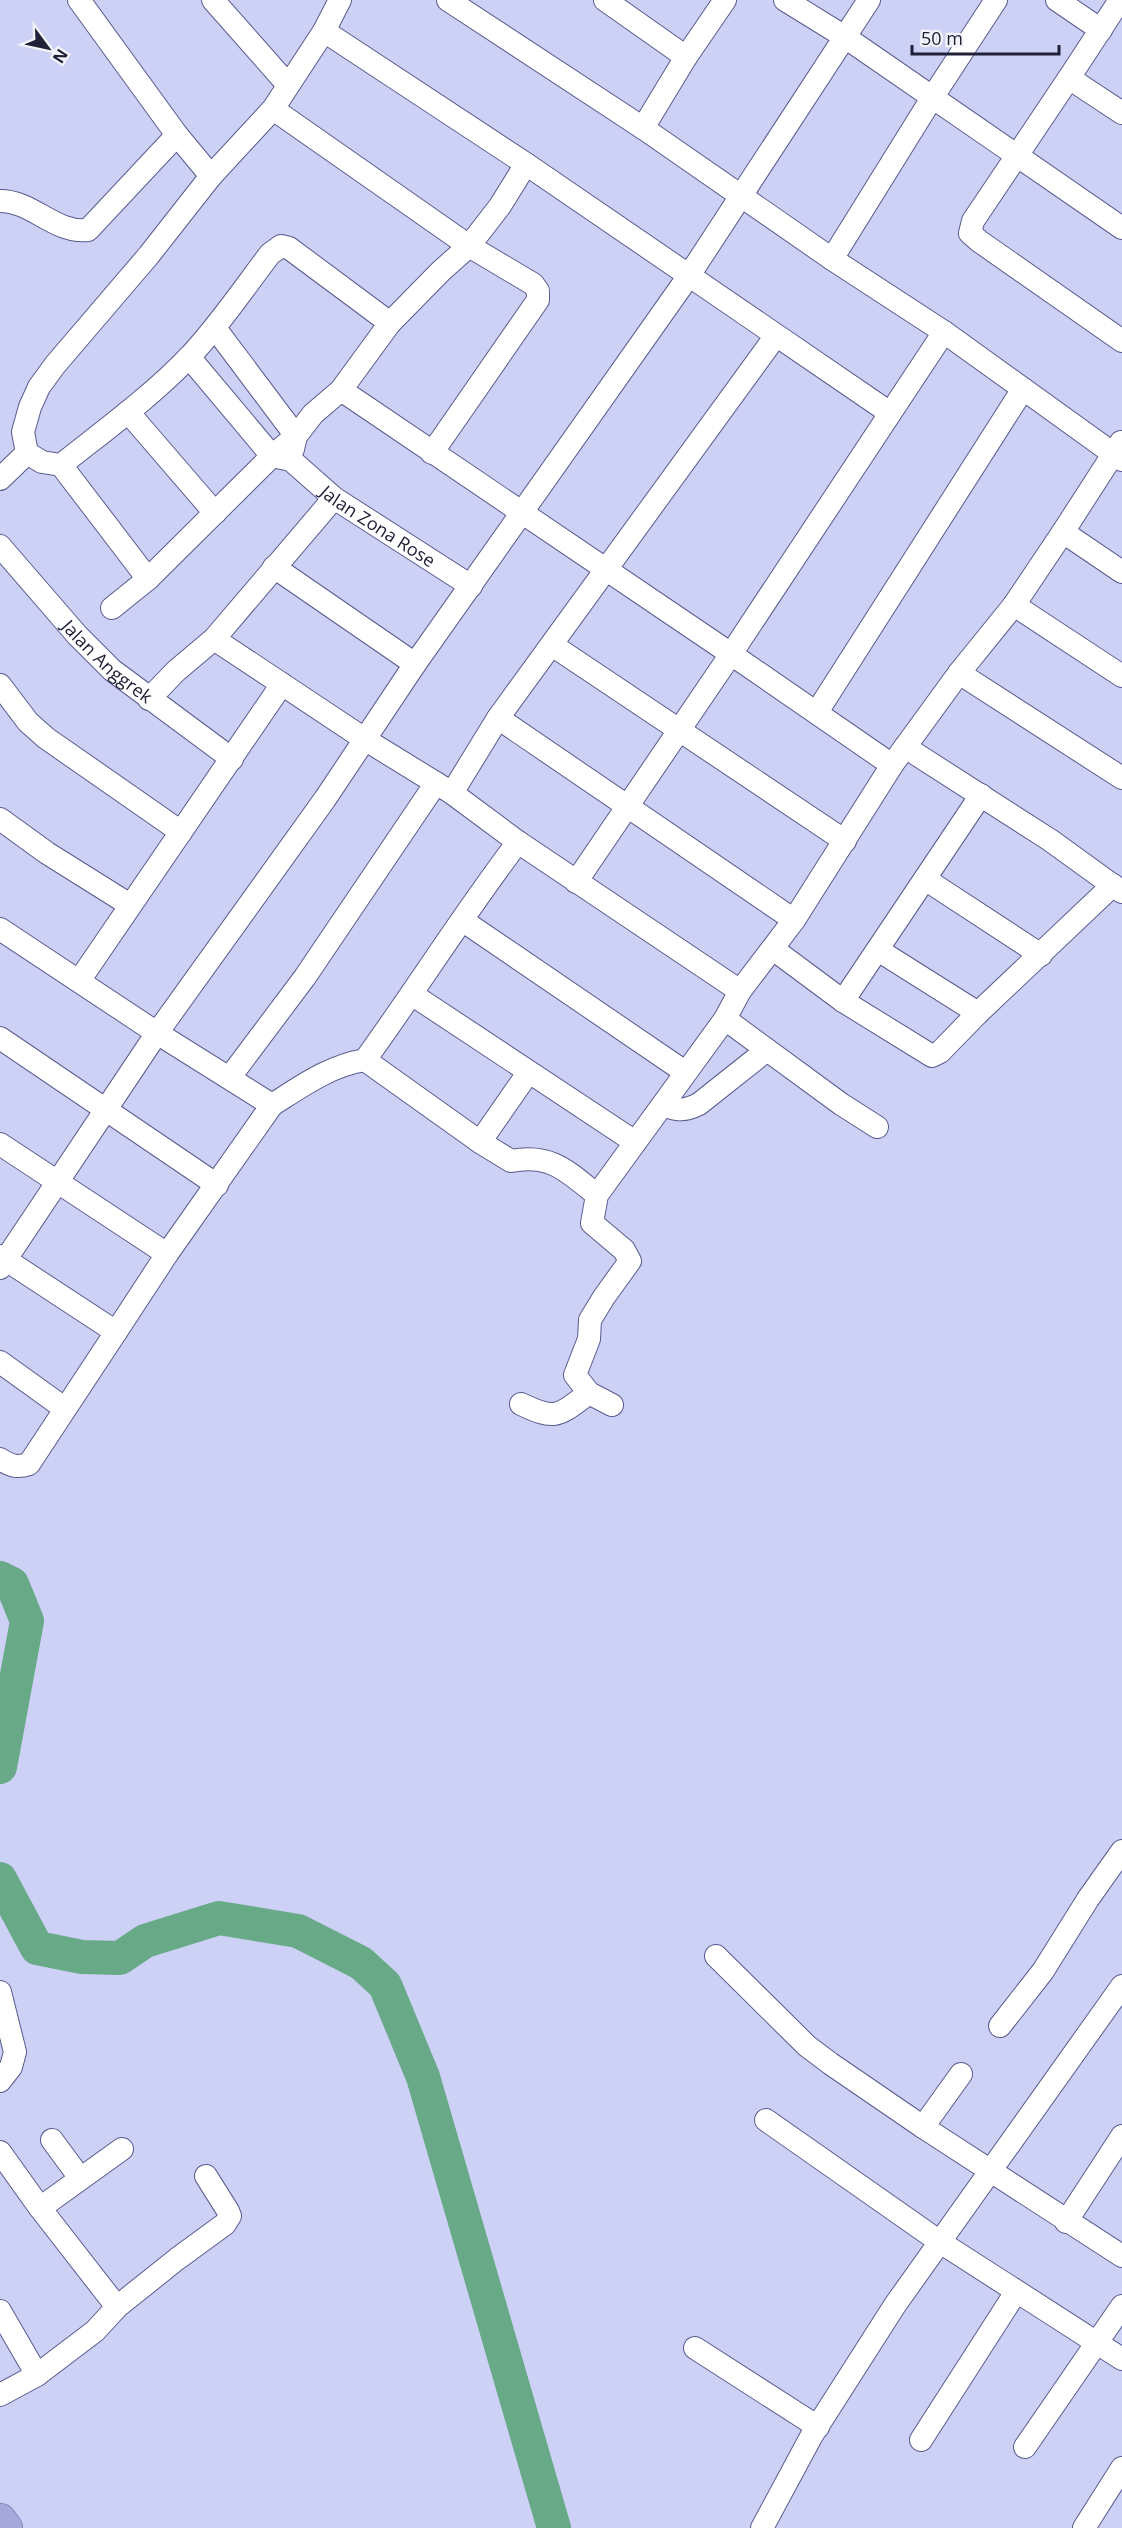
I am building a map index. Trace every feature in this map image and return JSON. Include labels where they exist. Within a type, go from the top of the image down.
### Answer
[{"type":"highway","points":[[0,2520],[6,2528]]},
{"type":"street","points":[[79,0],[177,135],[211,176]]},
{"type":"street","points":[[213,0],[288,85]]},
{"type":"street","points":[[148,579],[61,465],[42,462],[27,453],[23,432],[30,407],[39,387],[55,365],[149,255],[211,176],[273,109],[324,32],[340,0]]},
{"type":"street","points":[[605,0],[686,57]]},
{"type":"street","points":[[643,128],[724,0]]},
{"type":"street","points":[[785,0],[845,37],[1122,228]]},
{"type":"street","points":[[116,1332],[2,1261],[157,1033],[366,740],[415,663],[688,277],[869,0]]},
{"type":"street","points":[[832,259],[996,0]]},
{"type":"street","points":[[1057,0],[1101,30]]},
{"type":"street","points":[[1120,0],[973,221],[970,233],[1122,341]]},
{"type":"street","points":[[451,1],[643,128],[832,259],[944,332],[1023,389],[1119,452],[1014,605],[959,673],[898,756],[794,920],[740,991],[725,1018],[597,1195],[592,1223],[624,1250],[630,1261],[590,1320],[589,1339],[575,1375],[589,1393],[612,1405]]},
{"type":"street","points":[[324,32],[526,164],[775,337],[890,413]]},
{"type":"street","points":[[1069,78],[1122,113]]},
{"type":"street","points":[[273,109],[469,246],[533,284],[538,291],[538,300],[432,453]]},
{"type":"street","points":[[0,201],[12,201],[69,229],[88,230],[177,135]]},
{"type":"street","points":[[111,608],[148,579],[215,513],[281,458],[313,414],[341,390],[390,323],[469,246],[500,206],[526,164]]},
{"type":"street","points":[[61,465],[128,412],[189,357],[215,328],[270,254],[281,246],[289,248],[390,323]]},
{"type":"street","points":[[215,328],[296,436]]},
{"type":"street","points":[[576,882],[731,654],[944,332]]},
{"type":"street","points":[[230,1077],[552,645],[775,337]]},
{"type":"street","name":"Jalan Zona Rose","points":[[189,357],[281,458],[334,498],[471,586]]},
{"type":"street","points":[[817,712],[1023,389]]},
{"type":"street","points":[[341,390],[817,712],[898,756],[981,795],[1118,888],[978,1013],[940,1052],[932,1056],[843,1001],[773,949]]},
{"type":"street","points":[[128,412],[215,513]]},
{"type":"street","points":[[0,478],[27,453]]},
{"type":"street","points":[[149,699],[176,671],[214,639],[334,498]]},
{"type":"street","points":[[1063,532],[1122,572]]},
{"type":"street","name":"Jalan Anggrek","points":[[0,546],[77,635],[112,670],[232,759]]},
{"type":"street","points":[[274,567],[415,663]]},
{"type":"street","points":[[1014,605],[1122,676]]},
{"type":"street","points":[[214,639],[366,740],[444,788],[576,882],[740,991]]},
{"type":"street","points":[[552,645],[678,732],[845,841]]},
{"type":"street","points":[[959,673],[1122,778]]},
{"type":"street","points":[[79,981],[282,684]]},
{"type":"street","points":[[0,685],[28,722],[46,738],[181,832]]},
{"type":"street","points":[[498,718],[794,920]]},
{"type":"street","points":[[843,1001],[981,795]]},
{"type":"street","points":[[2,826],[130,905]]},
{"type":"street","points":[[0,1460],[11,1466],[20,1467],[29,1464],[167,1254],[272,1105],[320,1074],[365,1060],[518,842]]},
{"type":"street","points":[[925,879],[1041,955]]},
{"type":"street","points":[[462,920],[685,1072]]},
{"type":"street","points":[[0,929],[157,1033],[272,1105]]},
{"type":"street","points":[[878,950],[978,1013]]},
{"type":"street","points":[[412,995],[635,1142]]},
{"type":"street","points":[[725,1018],[877,1127]]},
{"type":"street","points":[[0,1038],[216,1185]]},
{"type":"street","points":[[663,1105],[675,1110],[687,1110],[699,1104],[767,1050]]},
{"type":"street","points":[[365,1060],[480,1142],[511,1161],[525,1158],[544,1159],[558,1165],[597,1195]]},
{"type":"street","points":[[480,1142],[528,1073]]},
{"type":"street","points":[[0,1144],[167,1254]]},
{"type":"street","points":[[0,1362],[64,1408]]},
{"type":"street","points":[[520,1404],[545,1415],[563,1413],[589,1393]]},
{"type":"street","points":[[1000,2026],[1043,1971],[1122,1851]]},
{"type":"street","points":[[716,1956],[807,2046],[923,2127],[990,2169],[1066,2222],[1122,2256]]},
{"type":"street","points":[[762,2528],[818,2427],[895,2305],[1122,1986]]},
{"type":"street","points":[[0,1992],[15,2052],[11,2067],[0,2081]]},
{"type":"street","points":[[923,2127],[961,2074]]},
{"type":"street","points":[[766,2120],[939,2242],[1122,2358]]},
{"type":"street","points":[[1066,2222],[1122,2136]]},
{"type":"street","points":[[52,2140],[80,2178]]},
{"type":"street","points":[[40,2208],[122,2149]]},
{"type":"street","points":[[6,2161],[117,2307]]},
{"type":"street","points":[[0,2396],[37,2375],[95,2331],[117,2307],[225,2224],[230,2216],[206,2176]]},
{"type":"street","points":[[921,2440],[1016,2292]]},
{"type":"street","points":[[1025,2447],[1121,2305]]},
{"type":"street","points":[[0,2311],[37,2375]]},
{"type":"street","points":[[695,2348],[818,2427]]},
{"type":"street","points":[[1084,2528],[1122,2468]]},
{"type":"waterway","points":[[0,1578],[12,1584],[27,1621],[0,1767]]},
{"type":"waterway","points":[[0,1879],[37,1948],[82,1957],[120,1958],[145,1941],[219,1918],[298,1931],[361,1963],[385,1985],[423,2077],[554,2528]]}]
